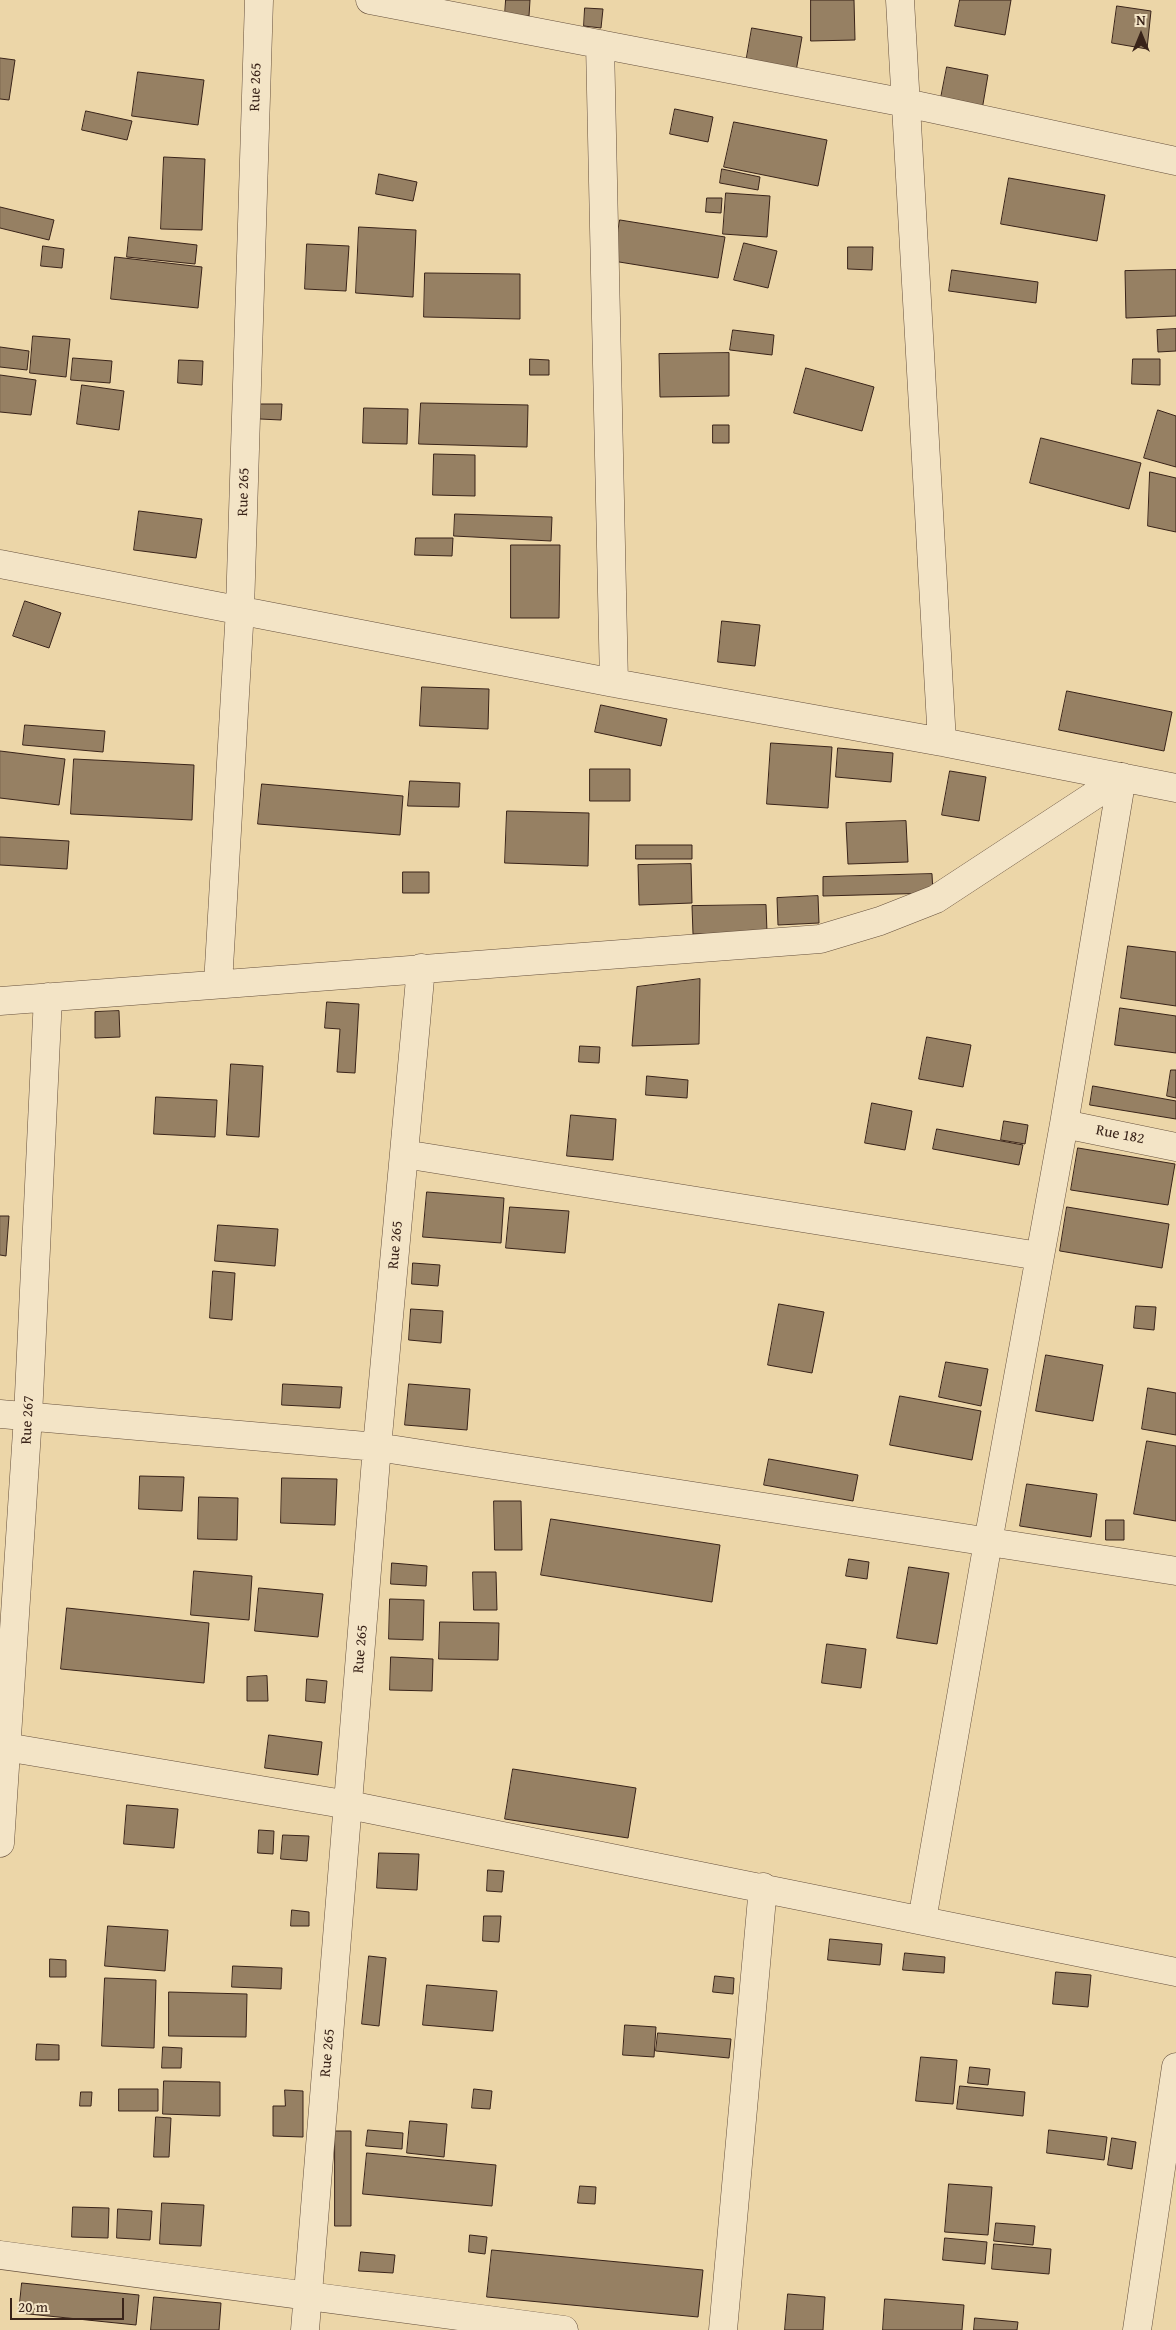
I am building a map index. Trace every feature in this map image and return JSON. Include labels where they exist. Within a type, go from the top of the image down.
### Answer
[{"type":"street","name":"Rue 265","points":[[218,984],[240,609],[258,0]]},
{"type":"street","points":[[370,0],[906,103],[1176,161]]},
{"type":"street","points":[[900,0],[942,742]]},
{"type":"street","points":[[600,44],[614,683]]},
{"type":"street","points":[[0,564],[614,683],[942,742],[1176,788]]},
{"type":"street","points":[[0,1001],[820,939],[880,921],[936,899],[1122,777]]},
{"type":"street","points":[[922,1920],[1064,1124],[1122,777]]},
{"type":"street","name":"Rue 265","points":[[305,2330],[377,1446],[421,968]]},
{"type":"street","name":"Rue 267","points":[[0,1843],[3,1746],[28,1416],[48,997]]},
{"type":"street","name":"Rue 182","points":[[1064,1124],[1176,1147]]},
{"type":"street","points":[[404,1154],[1040,1256]]},
{"type":"street","points":[[0,1414],[377,1446],[1176,1571]]},
{"type":"street","points":[[3,1746],[349,1805],[763,1887],[1176,1972]]},
{"type":"street","points":[[723,2330],[763,1887]]},
{"type":"street","points":[[1137,2330],[1176,2067]]},
{"type":"street","points":[[0,2256],[564,2330]]},
{"type":"building","points":[[506,0],[530,0],[529,16],[505,15]]},
{"type":"building","points":[[811,0],[854,0],[855,40],[811,41]]},
{"type":"building","points":[[960,0],[1011,0],[1005,35],[955,26]]},
{"type":"building","points":[[1117,6],[1151,11],[1147,49],[1112,43]]},
{"type":"building","points":[[585,8],[603,9],[601,28],[584,26]]},
{"type":"building","points":[[752,28],[802,37],[795,77],[745,68]]},
{"type":"building","points":[[0,58],[15,60],[9,100],[0,99]]},
{"type":"building","points":[[947,67],[988,75],[982,110],[940,103]]},
{"type":"building","points":[[138,72],[204,80],[198,125],[132,116]]},
{"type":"building","points":[[675,109],[713,117],[708,142],[670,134]]},
{"type":"building","points":[[86,111],[132,121],[127,140],[82,130]]},
{"type":"building","points":[[734,122],[827,140],[818,186],[724,167]]},
{"type":"building","points":[[164,157],[205,159],[202,230],[161,229]]},
{"type":"building","points":[[722,169],[760,177],[758,190],[720,183]]},
{"type":"building","points":[[379,174],[417,182],[413,201],[376,194]]},
{"type":"building","points":[[1009,178],[1105,195],[1097,241],[1001,224]]},
{"type":"building","points":[[726,193],[770,196],[767,237],[723,234]]},
{"type":"building","points":[[707,198],[722,198],[721,213],[706,212]]},
{"type":"building","points":[[0,207],[54,220],[49,240],[0,228]]},
{"type":"building","points":[[620,220],[725,237],[718,278],[613,261]]},
{"type":"building","points":[[359,227],[416,230],[413,297],[356,293]]},
{"type":"building","points":[[129,237],[197,245],[195,264],[127,257]]},
{"type":"building","points":[[744,243],[777,251],[768,288],[734,280]]},
{"type":"building","points":[[307,244],[349,246],[346,291],[305,289]]},
{"type":"building","points":[[43,246],[64,249],[62,268],[41,266]]},
{"type":"building","points":[[848,247],[873,247],[872,270],[848,269]]},
{"type":"building","points":[[115,257],[202,267],[198,308],[111,299]]},
{"type":"building","points":[[952,270],[1038,282],[1036,303],[949,291]]},
{"type":"building","points":[[1176,270],[1176,316],[1126,318],[1125,271]]},
{"type":"building","points":[[425,273],[520,274],[520,319],[424,317]]},
{"type":"building","points":[[1176,329],[1176,351],[1158,352],[1157,330]]},
{"type":"building","points":[[733,330],[774,335],[772,355],[730,350]]},
{"type":"building","points":[[33,336],[70,339],[66,377],[30,373]]},
{"type":"building","points":[[0,347],[29,351],[27,370],[0,367]]},
{"type":"building","points":[[729,353],[729,396],[660,397],[659,354]]},
{"type":"building","points":[[73,358],[112,361],[110,383],[71,380]]},
{"type":"building","points":[[530,359],[549,360],[549,375],[530,375]]},
{"type":"building","points":[[1133,359],[1160,359],[1160,385],[1132,384]]},
{"type":"building","points":[[179,360],[203,361],[202,385],[178,383]]},
{"type":"building","points":[[806,368],[874,387],[862,431],[794,413]]},
{"type":"building","points":[[0,375],[36,380],[31,415],[0,412]]},
{"type":"building","points":[[82,385],[124,391],[119,430],[77,424]]},
{"type":"building","points":[[421,403],[528,405],[527,447],[419,444]]},
{"type":"building","points":[[260,404],[282,404],[281,420],[260,419]]},
{"type":"building","points":[[364,408],[408,409],[407,444],[363,443]]},
{"type":"building","points":[[1158,410],[1176,416],[1176,467],[1144,458]]},
{"type":"building","points":[[713,425],[729,425],[729,443],[713,443]]},
{"type":"building","points":[[1041,438],[1141,463],[1129,509],[1030,483]]},
{"type":"building","points":[[434,454],[475,455],[475,496],[433,495]]},
{"type":"building","points":[[1150,472],[1176,478],[1176,532],[1148,526]]},
{"type":"building","points":[[139,511],[202,519],[196,558],[134,550]]},
{"type":"building","points":[[455,514],[552,517],[551,541],[454,536]]},
{"type":"building","points":[[416,538],[453,538],[452,556],[415,555]]},
{"type":"building","points":[[511,545],[560,545],[559,618],[511,618]]},
{"type":"building","points":[[25,601],[61,613],[49,648],[13,636]]},
{"type":"building","points":[[722,621],[760,625],[755,666],[718,662]]},
{"type":"building","points":[[422,687],[489,689],[488,729],[420,726]]},
{"type":"building","points":[[1067,691],[1172,712],[1164,751],[1059,730]]},
{"type":"building","points":[[601,705],[667,719],[661,746],[595,732]]},
{"type":"building","points":[[25,725],[105,731],[103,752],[23,745]]},
{"type":"building","points":[[771,743],[832,747],[828,808],[767,804]]},
{"type":"building","points":[[838,748],[893,753],[891,782],[836,777]]},
{"type":"building","points":[[0,751],[65,759],[59,805],[0,798]]},
{"type":"building","points":[[74,759],[194,765],[192,820],[71,814]]},
{"type":"building","points":[[590,769],[630,769],[630,801],[590,801]]},
{"type":"building","points":[[950,771],[986,777],[979,821],[942,815]]},
{"type":"building","points":[[410,781],[460,783],[459,807],[408,806]]},
{"type":"building","points":[[262,784],[403,796],[400,835],[258,824]]},
{"type":"building","points":[[507,811],[589,813],[588,866],[505,863]]},
{"type":"building","points":[[906,821],[908,862],[848,864],[846,823]]},
{"type":"building","points":[[0,837],[69,841],[67,869],[0,865]]},
{"type":"building","points":[[636,845],[692,845],[692,859],[636,859]]},
{"type":"building","points":[[691,864],[692,903],[639,905],[638,865]]},
{"type":"building","points":[[403,872],[429,872],[429,893],[403,893]]},
{"type":"building","points":[[932,874],[933,893],[823,896],[823,877]]},
{"type":"building","points":[[818,896],[819,923],[778,925],[777,898]]},
{"type":"building","points":[[766,905],[767,932],[693,934],[692,906]]},
{"type":"building","points":[[1128,946],[1176,952],[1176,1006],[1121,998]]},
{"type":"building","points":[[700,979],[699,1044],[632,1046],[637,987]]},
{"type":"building","points":[[327,1002],[359,1004],[355,1073],[337,1072],[340,1029],[325,1028]]},
{"type":"building","points":[[1120,1008],[1176,1016],[1176,1053],[1115,1045]]},
{"type":"building","points":[[119,1011],[120,1037],[95,1038],[95,1012]]},
{"type":"building","points":[[927,1037],[971,1045],[963,1087],[919,1079]]},
{"type":"building","points":[[580,1046],[600,1047],[599,1063],[579,1062]]},
{"type":"building","points":[[231,1064],[263,1066],[259,1137],[227,1135]]},
{"type":"building","points":[[1171,1070],[1176,1070],[1176,1098],[1167,1096]]},
{"type":"building","points":[[647,1076],[688,1080],[687,1098],[646,1095]]},
{"type":"building","points":[[1093,1086],[1176,1101],[1176,1119],[1090,1105]]},
{"type":"building","points":[[156,1097],[217,1100],[215,1137],[154,1134]]},
{"type":"building","points":[[872,1103],[912,1111],[905,1150],[865,1143]]},
{"type":"building","points":[[571,1115],[616,1119],[613,1160],[567,1156]]},
{"type":"building","points":[[1004,1121],[1028,1125],[1025,1144],[1001,1140]]},
{"type":"building","points":[[937,1129],[1023,1145],[1019,1165],[933,1149]]},
{"type":"building","points":[[1078,1148],[1175,1164],[1168,1205],[1071,1190]]},
{"type":"building","points":[[427,1192],[504,1198],[501,1243],[423,1237]]},
{"type":"building","points":[[510,1207],[569,1211],[565,1253],[506,1248]]},
{"type":"building","points":[[1067,1207],[1169,1224],[1162,1268],[1060,1251]]},
{"type":"building","points":[[0,1216],[9,1216],[6,1256],[0,1255]]},
{"type":"building","points":[[218,1225],[278,1229],[275,1266],[215,1261]]},
{"type":"building","points":[[413,1263],[440,1265],[438,1286],[412,1284]]},
{"type":"building","points":[[213,1271],[235,1273],[232,1320],[210,1318]]},
{"type":"building","points":[[779,1304],[824,1312],[812,1373],[768,1365]]},
{"type":"building","points":[[1136,1306],[1156,1307],[1154,1330],[1134,1328]]},
{"type":"building","points":[[411,1309],[443,1311],[441,1343],[409,1340]]},
{"type":"building","points":[[1046,1355],[1103,1365],[1093,1421],[1036,1411]]},
{"type":"building","points":[[946,1362],[988,1369],[981,1406],[939,1397]]},
{"type":"building","points":[[283,1384],[342,1387],[340,1408],[282,1405]]},
{"type":"building","points":[[409,1384],[470,1389],[467,1430],[405,1425]]},
{"type":"building","points":[[1148,1388],[1176,1393],[1176,1435],[1142,1429]]},
{"type":"building","points":[[900,1396],[981,1411],[972,1460],[890,1445]]},
{"type":"building","points":[[1147,1441],[1176,1446],[1176,1521],[1134,1514]]},
{"type":"building","points":[[769,1459],[858,1475],[853,1501],[764,1485]]},
{"type":"building","points":[[140,1476],[184,1477],[182,1511],[139,1509]]},
{"type":"building","points":[[282,1478],[337,1479],[335,1525],[281,1523]]},
{"type":"building","points":[[1027,1484],[1097,1494],[1091,1537],[1020,1526]]},
{"type":"building","points":[[199,1497],[238,1498],[237,1540],[198,1539]]},
{"type":"building","points":[[494,1501],[521,1501],[522,1550],[495,1550]]},
{"type":"building","points":[[551,1519],[720,1545],[712,1602],[541,1575]]},
{"type":"building","points":[[1106,1520],[1124,1520],[1124,1540],[1106,1540]]},
{"type":"building","points":[[849,1559],[869,1562],[867,1579],[846,1576]]},
{"type":"building","points":[[392,1563],[427,1566],[426,1586],[391,1584]]},
{"type":"building","points":[[909,1567],[949,1573],[937,1644],[897,1638]]},
{"type":"building","points":[[194,1571],[252,1576],[249,1620],[191,1615]]},
{"type":"building","points":[[473,1572],[496,1572],[497,1610],[474,1610]]},
{"type":"building","points":[[259,1588],[323,1594],[318,1637],[255,1631]]},
{"type":"building","points":[[390,1599],[424,1600],[423,1640],[389,1639]]},
{"type":"building","points":[[67,1608],[209,1623],[204,1683],[61,1669]]},
{"type":"building","points":[[440,1622],[499,1623],[498,1660],[439,1659]]},
{"type":"building","points":[[827,1644],[866,1649],[861,1688],[822,1683]]},
{"type":"building","points":[[391,1657],[433,1659],[432,1691],[390,1690]]},
{"type":"building","points":[[267,1676],[268,1701],[247,1701],[247,1677]]},
{"type":"building","points":[[307,1679],[327,1681],[325,1703],[306,1701]]},
{"type":"building","points":[[269,1735],[322,1742],[318,1775],[265,1768]]},
{"type":"building","points":[[513,1769],[636,1788],[628,1838],[505,1819]]},
{"type":"building","points":[[127,1805],[178,1809],[174,1848],[124,1844]]},
{"type":"building","points":[[259,1830],[274,1831],[273,1854],[258,1853]]},
{"type":"building","points":[[283,1835],[309,1836],[307,1861],[281,1859]]},
{"type":"building","points":[[379,1853],[419,1854],[417,1890],[377,1888]]},
{"type":"building","points":[[488,1870],[504,1871],[502,1892],[487,1891]]},
{"type":"building","points":[[292,1910],[309,1912],[309,1926],[291,1926]]},
{"type":"building","points":[[484,1916],[501,1916],[499,1942],[483,1941]]},
{"type":"building","points":[[108,1926],[168,1930],[165,1971],[105,1966]]},
{"type":"building","points":[[830,1939],[882,1944],[880,1965],[828,1960]]},
{"type":"building","points":[[905,1953],[945,1957],[944,1973],[903,1970]]},
{"type":"building","points":[[369,1956],[386,1958],[379,2026],[362,2024]]},
{"type":"building","points":[[50,1959],[66,1960],[66,1977],[50,1977]]},
{"type":"building","points":[[233,1966],[282,1968],[281,1989],[232,1987]]},
{"type":"building","points":[[1056,1972],[1091,1975],[1088,2007],[1053,2004]]},
{"type":"building","points":[[715,1976],[734,1978],[733,1994],[713,1992]]},
{"type":"building","points":[[105,1978],[156,1980],[154,2048],[102,2046]]},
{"type":"building","points":[[427,1985],[497,1991],[493,2031],[423,2025]]},
{"type":"building","points":[[169,1992],[247,1994],[246,2037],[169,2036]]},
{"type":"building","points":[[625,2025],[656,2027],[654,2057],[623,2055]]},
{"type":"building","points":[[658,2033],[731,2039],[729,2058],[656,2051]]},
{"type":"building","points":[[37,2044],[59,2045],[59,2060],[36,2060]]},
{"type":"building","points":[[163,2047],[182,2048],[181,2068],[162,2068]]},
{"type":"building","points":[[921,2057],[957,2060],[953,2104],[916,2101]]},
{"type":"building","points":[[970,2067],[990,2069],[988,2085],[968,2083]]},
{"type":"building","points":[[164,2081],[220,2082],[220,2116],[163,2114]]},
{"type":"building","points":[[960,2086],[1025,2092],[1023,2116],[957,2109]]},
{"type":"building","points":[[119,2089],[158,2089],[158,2111],[119,2111]]},
{"type":"building","points":[[474,2089],[492,2091],[490,2109],[472,2108]]},
{"type":"building","points":[[285,2090],[303,2091],[303,2137],[273,2136],[273,2106],[285,2106]]},
{"type":"building","points":[[81,2092],[92,2092],[91,2106],[80,2106]]},
{"type":"building","points":[[156,2117],[171,2118],[169,2157],[154,2157]]},
{"type":"building","points":[[410,2121],[447,2124],[444,2157],[407,2153]]},
{"type":"building","points":[[368,2130],[403,2133],[402,2149],[366,2146]]},
{"type":"building","points":[[1049,2130],[1107,2137],[1104,2160],[1047,2153]]},
{"type":"building","points":[[335,2131],[351,2131],[351,2226],[335,2226]]},
{"type":"building","points":[[1112,2138],[1136,2142],[1132,2169],[1108,2165]]},
{"type":"building","points":[[367,2153],[496,2165],[492,2206],[363,2194]]},
{"type":"building","points":[[949,2184],[992,2187],[988,2235],[945,2232]]},
{"type":"building","points":[[580,2186],[596,2187],[595,2204],[578,2203]]},
{"type":"building","points":[[162,2203],[204,2205],[201,2246],[160,2244]]},
{"type":"building","points":[[73,2207],[109,2208],[108,2238],[72,2237]]},
{"type":"building","points":[[118,2209],[152,2211],[150,2240],[117,2238]]},
{"type":"building","points":[[996,2223],[1035,2226],[1033,2245],[994,2241]]},
{"type":"building","points":[[470,2235],[487,2237],[485,2254],[469,2252]]},
{"type":"building","points":[[945,2238],[987,2242],[985,2264],[943,2260]]},
{"type":"building","points":[[994,2244],[1051,2249],[1049,2274],[992,2269]]},
{"type":"building","points":[[492,2250],[703,2270],[698,2317],[487,2297]]},
{"type":"building","points":[[361,2252],[395,2255],[393,2273],[359,2271]]},
{"type":"building","points":[[22,2283],[139,2295],[136,2325],[19,2313]]},
{"type":"building","points":[[788,2294],[825,2297],[823,2330],[785,2330]]},
{"type":"building","points":[[154,2297],[221,2303],[219,2330],[151,2330]]},
{"type":"building","points":[[885,2299],[964,2305],[962,2330],[883,2330]]},
{"type":"building","points":[[975,2318],[1018,2322],[1017,2330],[974,2330]]}]
